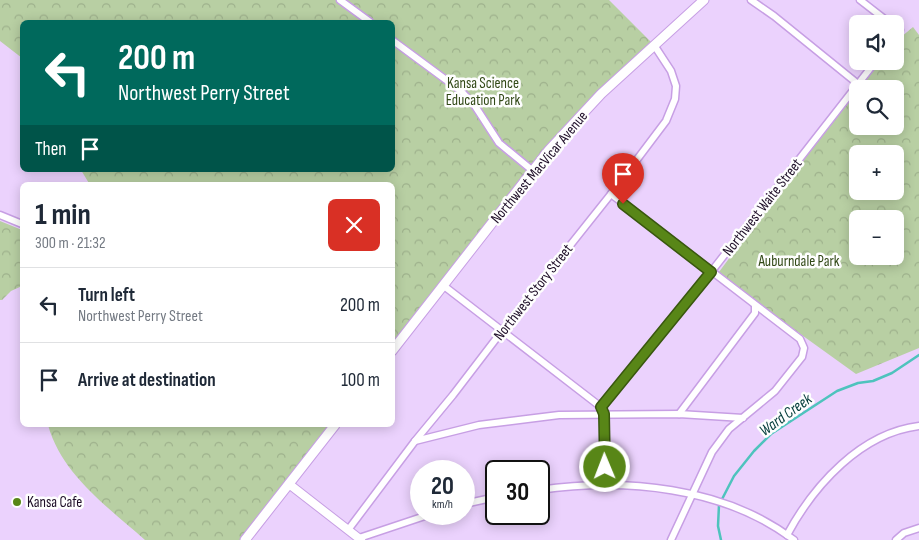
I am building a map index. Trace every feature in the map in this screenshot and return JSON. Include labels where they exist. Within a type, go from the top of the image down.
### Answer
[{"type":"main road","name":"Northwest MacVicar Avenue","points":[[396,340],[444,286],[549,150],[602,94],[704,0]]},
{"type":"main road","points":[[245,540],[333,427]]},
{"type":"street","points":[[340,0],[367,20]]},
{"type":"street","points":[[751,0],[774,16],[853,80]]},
{"type":"street","points":[[860,0],[879,15]]},
{"type":"street","points":[[395,42],[461,91],[475,106],[499,143],[533,171]]},
{"type":"street","name":"Northwest Story Street","points":[[348,530],[415,441],[453,395],[666,121],[675,99],[674,78],[654,46]]},
{"type":"street","name":"Northwest Waite Street","points":[[861,80],[869,70]]},
{"type":"street","name":"Northwest Waite Street","points":[[601,407],[711,272],[849,96]]},
{"type":"street","points":[[610,194],[800,340],[804,348],[802,357],[781,384],[765,400],[729,429],[712,452],[671,540]]},
{"type":"street","points":[[0,216],[20,223]]},
{"type":"street","points":[[444,286],[601,407],[604,414],[605,485]]},
{"type":"street","points":[[679,414],[755,313],[756,306]]},
{"type":"street","points":[[415,441],[479,426],[559,415],[679,414],[743,418]]},
{"type":"street","points":[[787,535],[814,495],[844,462],[868,444],[885,435],[919,426]]},
{"type":"street","points":[[289,484],[360,539],[410,521]]},
{"type":"street","points":[[550,489],[605,485],[647,488],[692,495],[738,509],[765,521],[794,540]]},
{"type":"street","points":[[896,540],[904,534],[919,528]]},
{"type":"green space","name":"Kansa Science Education Park","points":[[0,0],[609,0],[654,45],[533,171],[395,347],[395,182],[88,182],[82,172],[395,172],[395,20],[20,20],[20,56],[0,41]]},
{"type":"green space","name":"Auburndale Park","points":[[913,27],[919,35],[919,348],[856,374],[767,310],[719,272],[849,101],[849,135],[904,135],[904,80],[865,80],[872,70],[904,70],[904,34]]},
{"type":"green space","points":[[0,221],[20,229],[20,287],[11,291],[0,300]]},
{"type":"green space","points":[[49,427],[332,427],[245,540],[145,540],[75,475],[55,443]]},
{"type":"waterway","name":"Ward Creek","points":[[721,540],[718,526],[719,505],[734,476],[754,451],[771,434],[837,391],[858,383],[873,381],[892,373],[919,355]]},
{"type":"place","name":"Kansa Cafe","points":[[17,502]]},
{"type":"route","points":[[605,467],[604,414],[601,407],[711,272],[623,204]]}]
